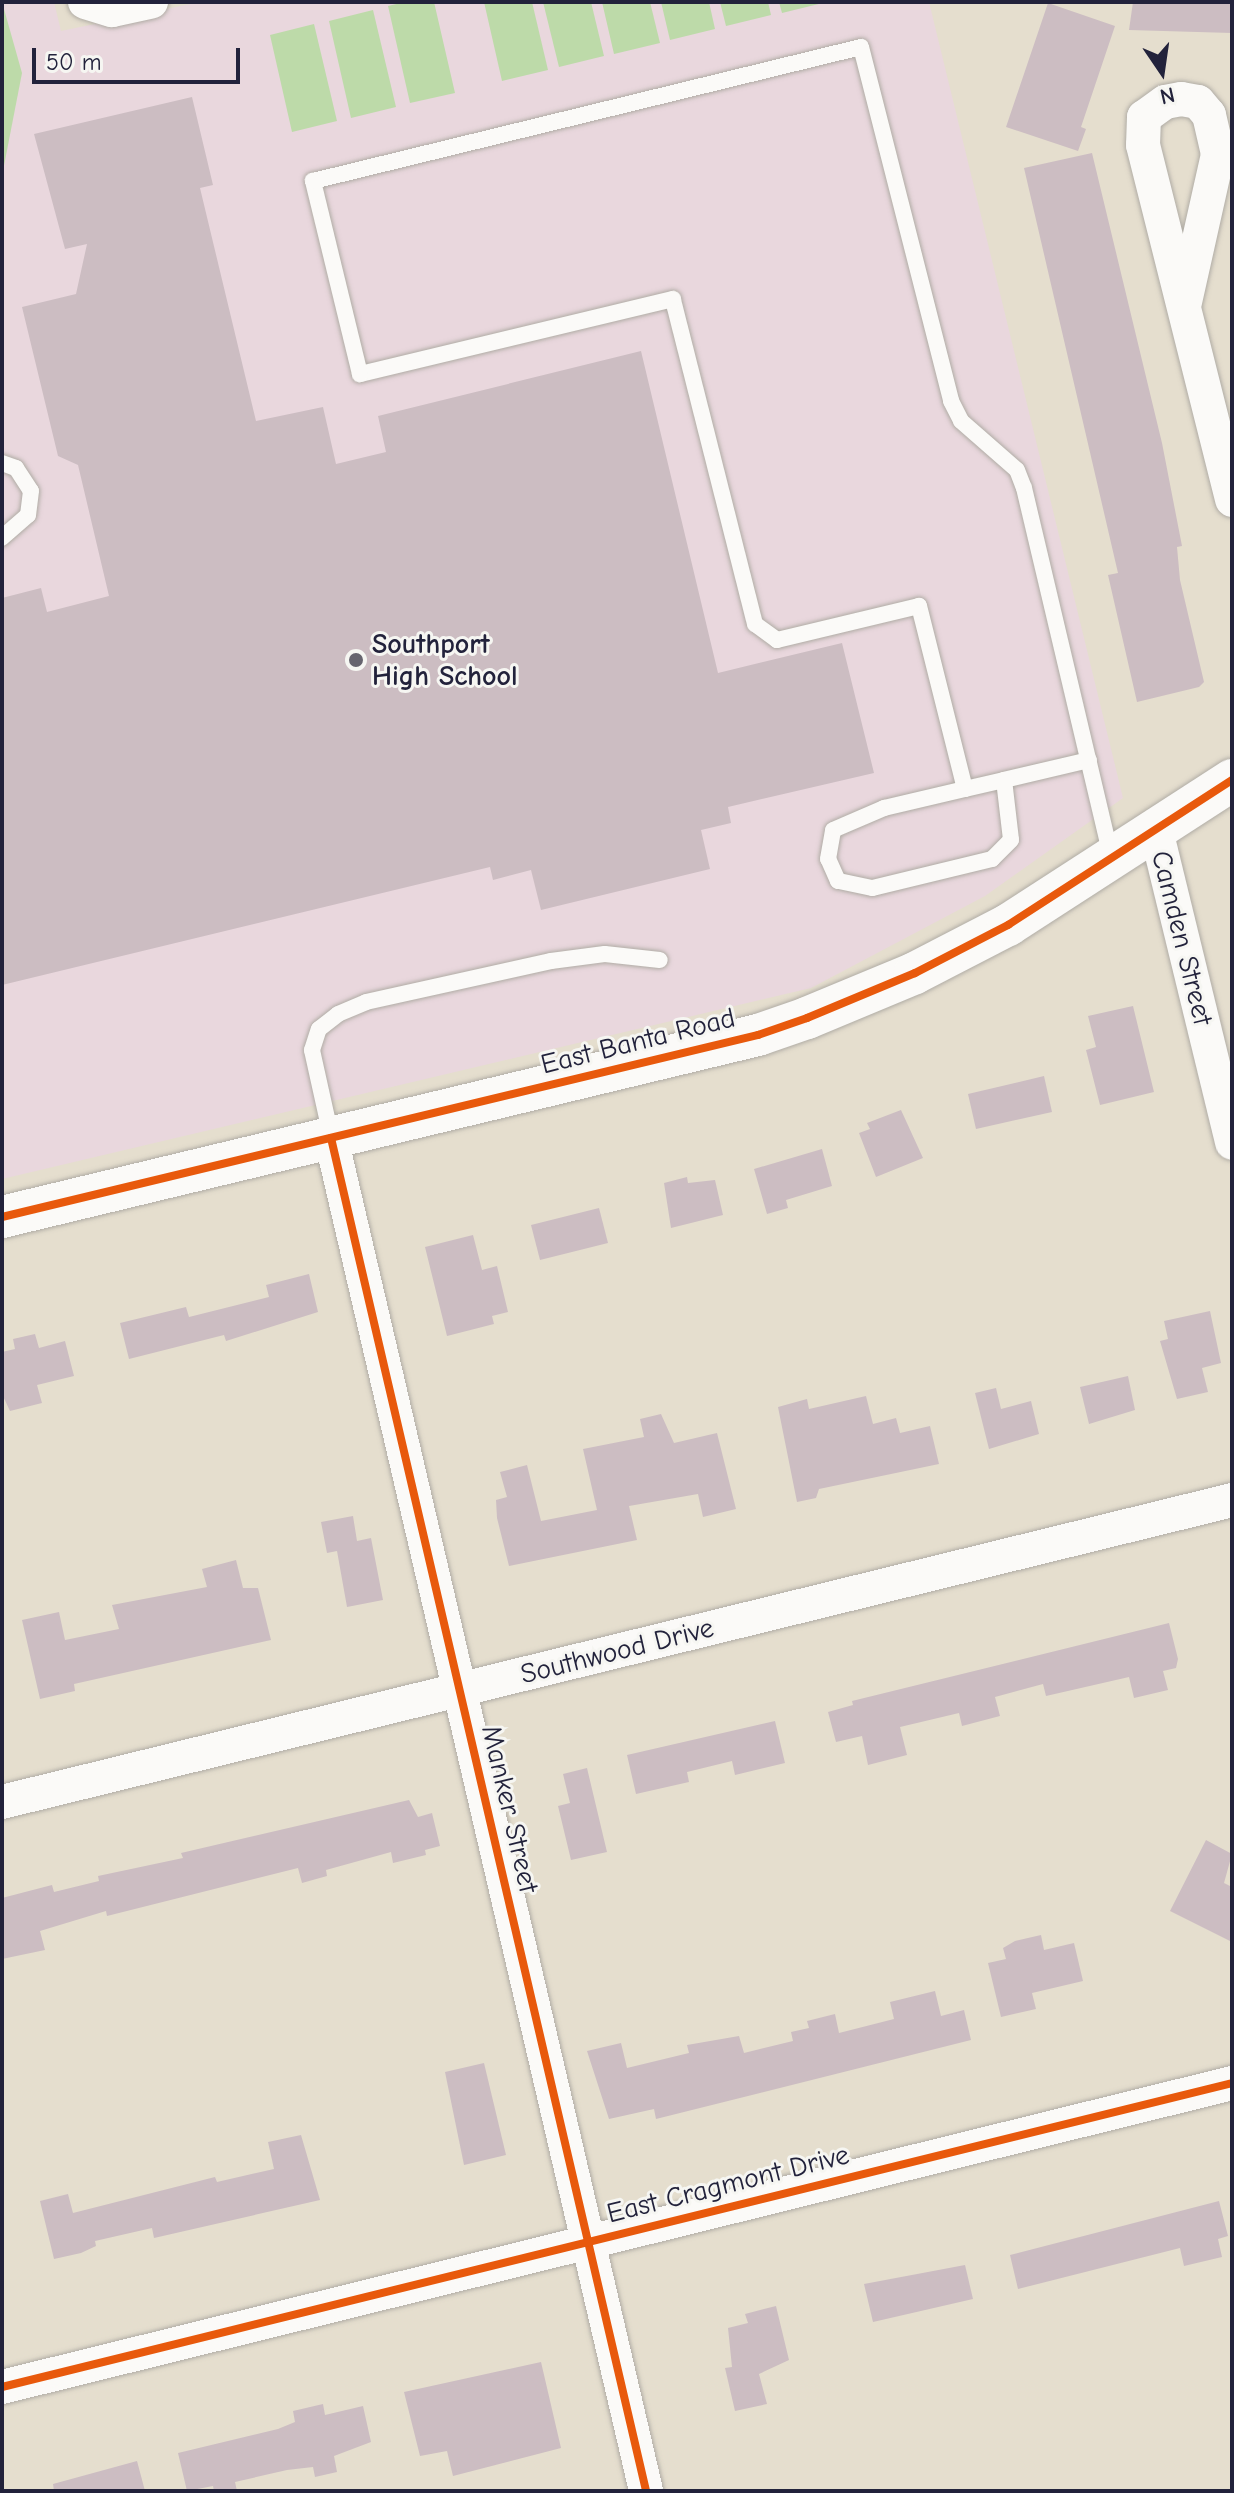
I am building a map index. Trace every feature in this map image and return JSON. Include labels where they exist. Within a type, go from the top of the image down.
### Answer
[{"type":"street","points":[[85,2],[112,10],[151,2]]},
{"type":"street","points":[[1185,302],[1218,154],[1209,115],[1198,102],[1181,99],[1165,102],[1144,117],[1143,145],[1185,302],[1232,500]]},
{"type":"street","name":"East Banta Road","points":[[2,1217],[758,1035],[807,1018],[962,950],[1232,780]]},
{"type":"street","name":"Camden Street","points":[[1155,826],[1232,1143]]},
{"type":"street","name":"Manker Street","points":[[331,1138],[646,2491]]},
{"type":"street","name":"Southwood Drive","points":[[2,1802],[1232,1500]]},
{"type":"street","name":"East Cragmont Drive","points":[[2,2387],[1232,2083]]},
{"type":"lane","points":[[965,789],[919,606],[777,640],[755,624],[673,299],[360,374],[313,181],[861,47],[951,401],[961,421],[1017,470],[1024,488],[1112,856]]},
{"type":"lane","points":[[2,463],[16,468],[31,491],[28,515],[2,538]]},
{"type":"lane","points":[[1004,780],[1011,840],[992,859],[872,888],[838,881],[831,870],[828,843],[833,830],[884,808],[1089,760]]},
{"type":"lane","points":[[331,1138],[312,1050],[319,1029],[338,1014],[366,1002],[551,961],[605,954],[660,960]]},
{"type":"shaded area","points":[[2,2],[54,2],[61,31],[200,2],[929,2],[1123,798],[985,896],[811,988],[2,1179]]},
{"type":"green space","points":[[2,2],[22,73],[2,176]]},
{"type":"green space","points":[[405,2],[434,2],[455,93],[410,103],[388,6]]},
{"type":"green space","points":[[484,2],[532,2],[548,70],[502,81]]},
{"type":"green space","points":[[543,2],[591,2],[604,56],[559,67]]},
{"type":"green space","points":[[602,2],[650,2],[660,43],[614,54]]},
{"type":"green space","points":[[661,2],[709,2],[715,29],[670,40]]},
{"type":"green space","points":[[720,2],[768,2],[771,15],[726,26]]},
{"type":"green space","points":[[779,2],[827,2],[782,13]]},
{"type":"green space","points":[[373,10],[396,107],[351,118],[329,21]]},
{"type":"green space","points":[[314,24],[337,121],[292,132],[270,35]]},
{"type":"building","points":[[1133,2],[1232,2],[1232,33],[1129,30]]},
{"type":"building","points":[[1048,3],[1115,26],[1081,127],[1086,129],[1078,151],[1006,127]]},
{"type":"building","name":"Southport High School","points":[[192,97],[213,185],[200,188],[256,421],[323,407],[336,464],[386,452],[378,416],[641,351],[718,673],[842,643],[874,773],[728,807],[731,823],[701,830],[710,869],[541,910],[531,870],[493,880],[490,867],[2,985],[2,598],[41,588],[47,612],[109,596],[78,465],[58,456],[22,307],[76,294],[87,244],[65,249],[34,134]]},
{"type":"building","points":[[1092,153],[1162,443],[1182,546],[1177,547],[1180,580],[1204,682],[1199,687],[1137,702],[1108,575],[1118,573],[1024,168]]},
{"type":"building","points":[[1133,1006],[1154,1092],[1100,1105],[1086,1050],[1096,1047],[1088,1016]]},
{"type":"building","points":[[1044,1076],[1052,1112],[976,1129],[968,1094]]},
{"type":"building","points":[[901,1110],[923,1158],[876,1177],[859,1133],[870,1129],[867,1123]]},
{"type":"building","points":[[822,1149],[832,1186],[786,1200],[788,1208],[767,1214],[754,1169]]},
{"type":"building","points":[[687,1177],[688,1183],[715,1180],[723,1215],[671,1228],[664,1183]]},
{"type":"building","points":[[599,1208],[608,1243],[540,1260],[531,1225]]},
{"type":"building","points":[[473,1235],[482,1270],[497,1266],[508,1312],[492,1316],[494,1324],[447,1336],[425,1247]]},
{"type":"building","points":[[309,1274],[318,1312],[226,1341],[224,1335],[129,1359],[120,1323],[186,1307],[189,1317],[269,1297],[266,1285]]},
{"type":"building","points":[[1210,1311],[1221,1363],[1202,1368],[1208,1392],[1177,1399],[1160,1341],[1168,1339],[1164,1321]]},
{"type":"building","points":[[35,1334],[39,1348],[65,1341],[74,1376],[37,1385],[42,1403],[10,1411],[2,1394],[2,1352],[15,1349],[13,1339]]},
{"type":"building","points":[[1128,1376],[1135,1410],[1089,1424],[1080,1387]]},
{"type":"building","points":[[996,1388],[1001,1409],[1031,1401],[1039,1434],[989,1449],[975,1393]]},
{"type":"building","points":[[866,1396],[873,1424],[896,1418],[900,1433],[930,1426],[939,1464],[819,1489],[816,1498],[797,1502],[778,1407],[807,1399],[809,1409]]},
{"type":"building","points":[[661,1414],[674,1443],[717,1433],[736,1509],[703,1517],[698,1494],[629,1506],[637,1540],[509,1566],[497,1518],[496,1500],[507,1497],[500,1472],[527,1465],[541,1521],[597,1510],[583,1449],[644,1437],[640,1419]]},
{"type":"building","points":[[353,1516],[357,1541],[371,1538],[383,1600],[347,1607],[337,1551],[327,1553],[321,1522]]},
{"type":"building","points":[[236,1560],[243,1588],[258,1588],[271,1640],[74,1684],[75,1691],[40,1699],[22,1620],[59,1612],[65,1640],[119,1629],[112,1605],[207,1587],[202,1569]]},
{"type":"building","points":[[1169,1623],[1178,1659],[1176,1668],[1163,1671],[1168,1690],[1134,1698],[1129,1677],[1046,1696],[1043,1684],[995,1697],[1000,1716],[962,1726],[959,1713],[900,1727],[907,1755],[868,1765],[862,1736],[836,1742],[828,1712],[853,1705],[852,1701]]},
{"type":"building","points":[[775,1721],[785,1763],[735,1775],[732,1761],[687,1772],[689,1782],[636,1794],[627,1755]]},
{"type":"building","points":[[587,1768],[607,1852],[571,1860],[558,1806],[570,1803],[563,1774]]},
{"type":"building","points":[[409,1800],[418,1817],[432,1813],[440,1846],[425,1850],[426,1855],[393,1863],[391,1852],[326,1870],[327,1876],[302,1883],[298,1868],[107,1916],[106,1911],[40,1931],[45,1950],[2,1959],[2,1898],[52,1885],[54,1892],[99,1881],[98,1876],[183,1858],[181,1853]]},
{"type":"building","points":[[1206,1840],[1232,1854],[1224,1883],[1232,1887],[1232,1942],[1170,1911]]},
{"type":"building","points":[[1041,1935],[1044,1950],[1074,1943],[1083,1981],[1032,1993],[1036,2009],[1001,2017],[988,1963],[1006,1959],[1003,1948],[1015,1941]]},
{"type":"building","points":[[935,1991],[941,2016],[964,2010],[971,2040],[656,2119],[654,2109],[609,2119],[587,2051],[621,2043],[627,2068],[689,2053],[687,2045],[739,2036],[744,2053],[793,2041],[791,2032],[809,2028],[807,2021],[835,2014],[839,2033],[894,2019],[890,2002]]},
{"type":"building","points":[[484,2063],[506,2155],[464,2165],[445,2072]]},
{"type":"building","points":[[301,2135],[320,2200],[154,2238],[152,2228],[95,2241],[96,2246],[81,2253],[54,2259],[40,2201],[68,2194],[73,2213],[215,2177],[217,2182],[274,2169],[268,2142]]},
{"type":"building","points":[[1219,2201],[1228,2236],[1218,2239],[1222,2257],[1184,2266],[1180,2248],[1018,2289],[1010,2255]]},
{"type":"building","points":[[965,2265],[973,2299],[873,2322],[864,2284]]},
{"type":"building","points":[[776,2306],[789,2360],[759,2374],[767,2404],[735,2411],[725,2368],[732,2367],[728,2328],[748,2323],[745,2314]]},
{"type":"building","points":[[541,2362],[561,2448],[453,2476],[447,2451],[420,2456],[404,2392]]},
{"type":"building","points":[[323,2404],[325,2415],[363,2406],[371,2442],[334,2456],[337,2472],[315,2477],[313,2467],[287,2470],[235,2482],[237,2491],[214,2491],[213,2486],[187,2491],[178,2453],[278,2429],[295,2422],[293,2411]]},
{"type":"building","points":[[137,2461],[145,2491],[54,2491],[53,2484]]},
{"type":"cycle path","points":[[2,1217],[758,1035],[807,1018],[915,973],[1008,925],[1232,780]]},
{"type":"cycle path","points":[[331,1138],[646,2491]]},
{"type":"cycle path","points":[[2,2387],[1232,2083]]},
{"type":"place","name":"Southport High School","points":[[356,660]]}]
